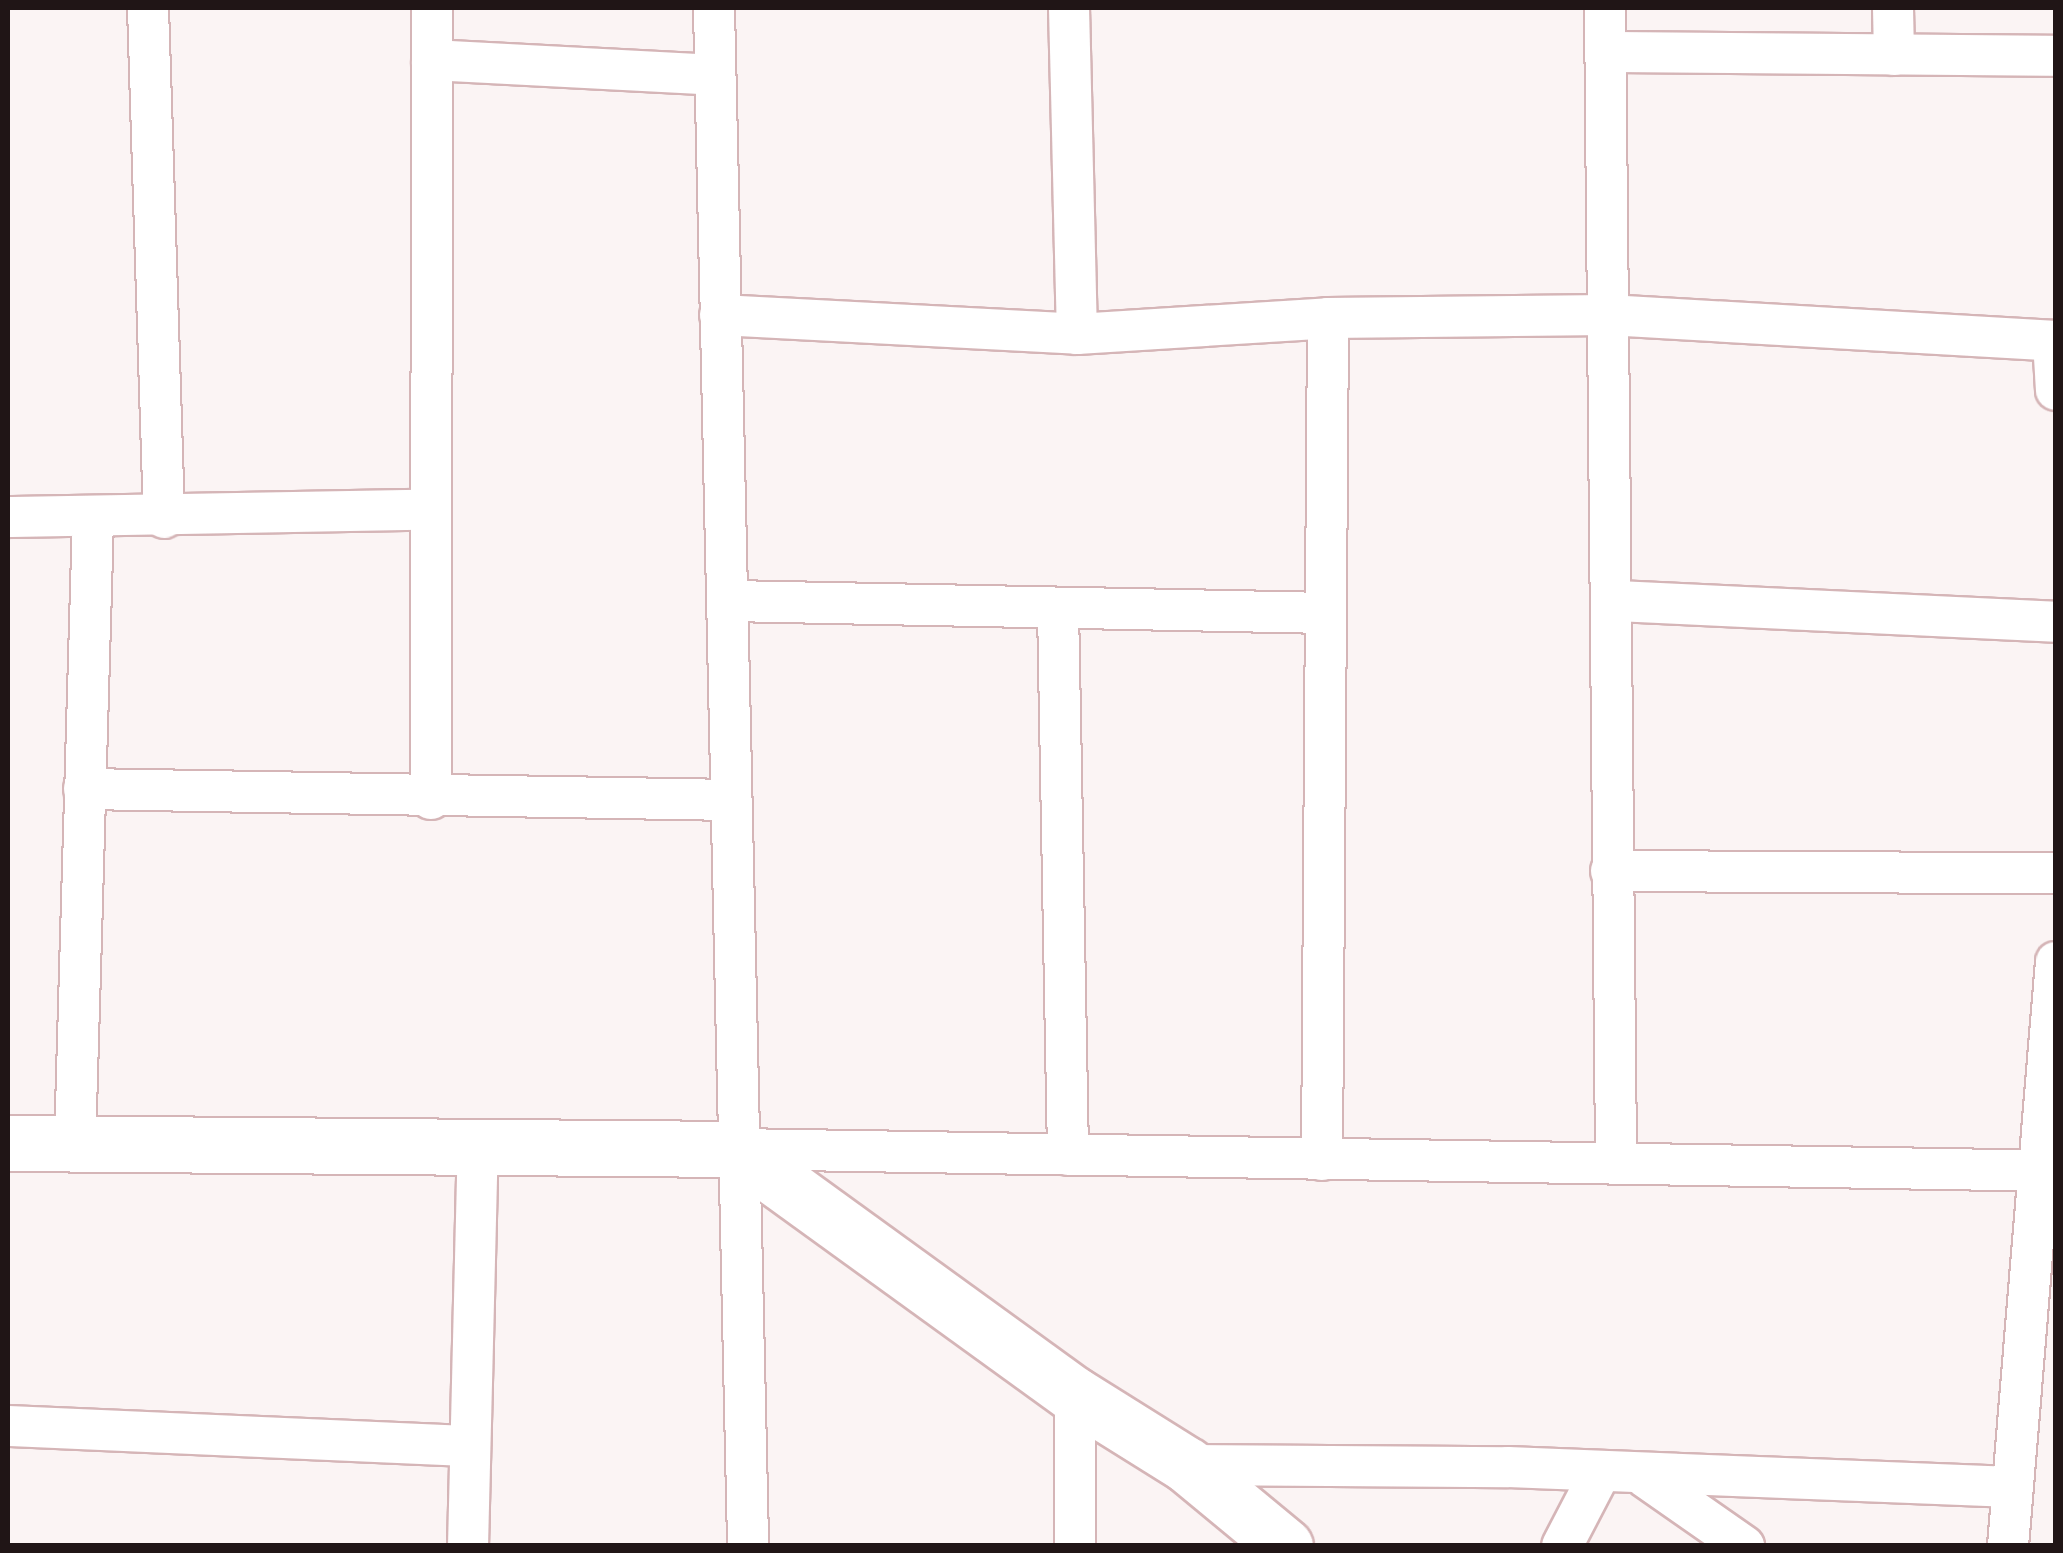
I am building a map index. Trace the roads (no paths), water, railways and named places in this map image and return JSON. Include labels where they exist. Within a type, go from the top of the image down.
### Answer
[{"type":"street","points":[[148,8],[164,518]]},
{"type":"street","points":[[430,799],[432,8]]},
{"type":"street","points":[[714,8],[730,601],[735,1149],[748,1546]]},
{"type":"street","points":[[1069,8],[1078,334]]},
{"type":"street","points":[[1605,8],[1616,602],[1611,870],[1616,1164]]},
{"type":"street","points":[[1894,8],[1894,55]]},
{"type":"street","points":[[1606,52],[2056,56]]},
{"type":"street","points":[[432,60],[715,75]]},
{"type":"street","points":[[720,316],[1078,334],[1328,318],[1608,315],[2054,341],[2056,390]]},
{"type":"street","points":[[1322,1160],[1328,318]]},
{"type":"street","points":[[8,517],[94,520],[428,510]]},
{"type":"street","points":[[75,1144],[94,520]]},
{"type":"street","points":[[730,601],[1326,614]]},
{"type":"street","points":[[1616,602],[2056,622]]},
{"type":"street","points":[[1058,608],[1068,1155]]},
{"type":"street","points":[[84,789],[430,799],[731,800]]},
{"type":"street","points":[[1611,870],[2056,873]]},
{"type":"street","points":[[2008,1546],[2048,1171],[2056,962]]},
{"type":"street","points":[[8,1142],[478,1144],[2048,1171]]},
{"type":"street","points":[[468,1546],[478,1144]]},
{"type":"street","points":[[735,1149],[1075,1396],[1188,1464],[1286,1546]]},
{"type":"street","points":[[1075,1396],[1075,1546]]},
{"type":"street","points":[[8,1426],[470,1446]]},
{"type":"street","points":[[1188,1464],[2012,1487]]},
{"type":"street","points":[[1562,1546],[1599,1474]]},
{"type":"street","points":[[1645,1477],[1744,1546]]}]
